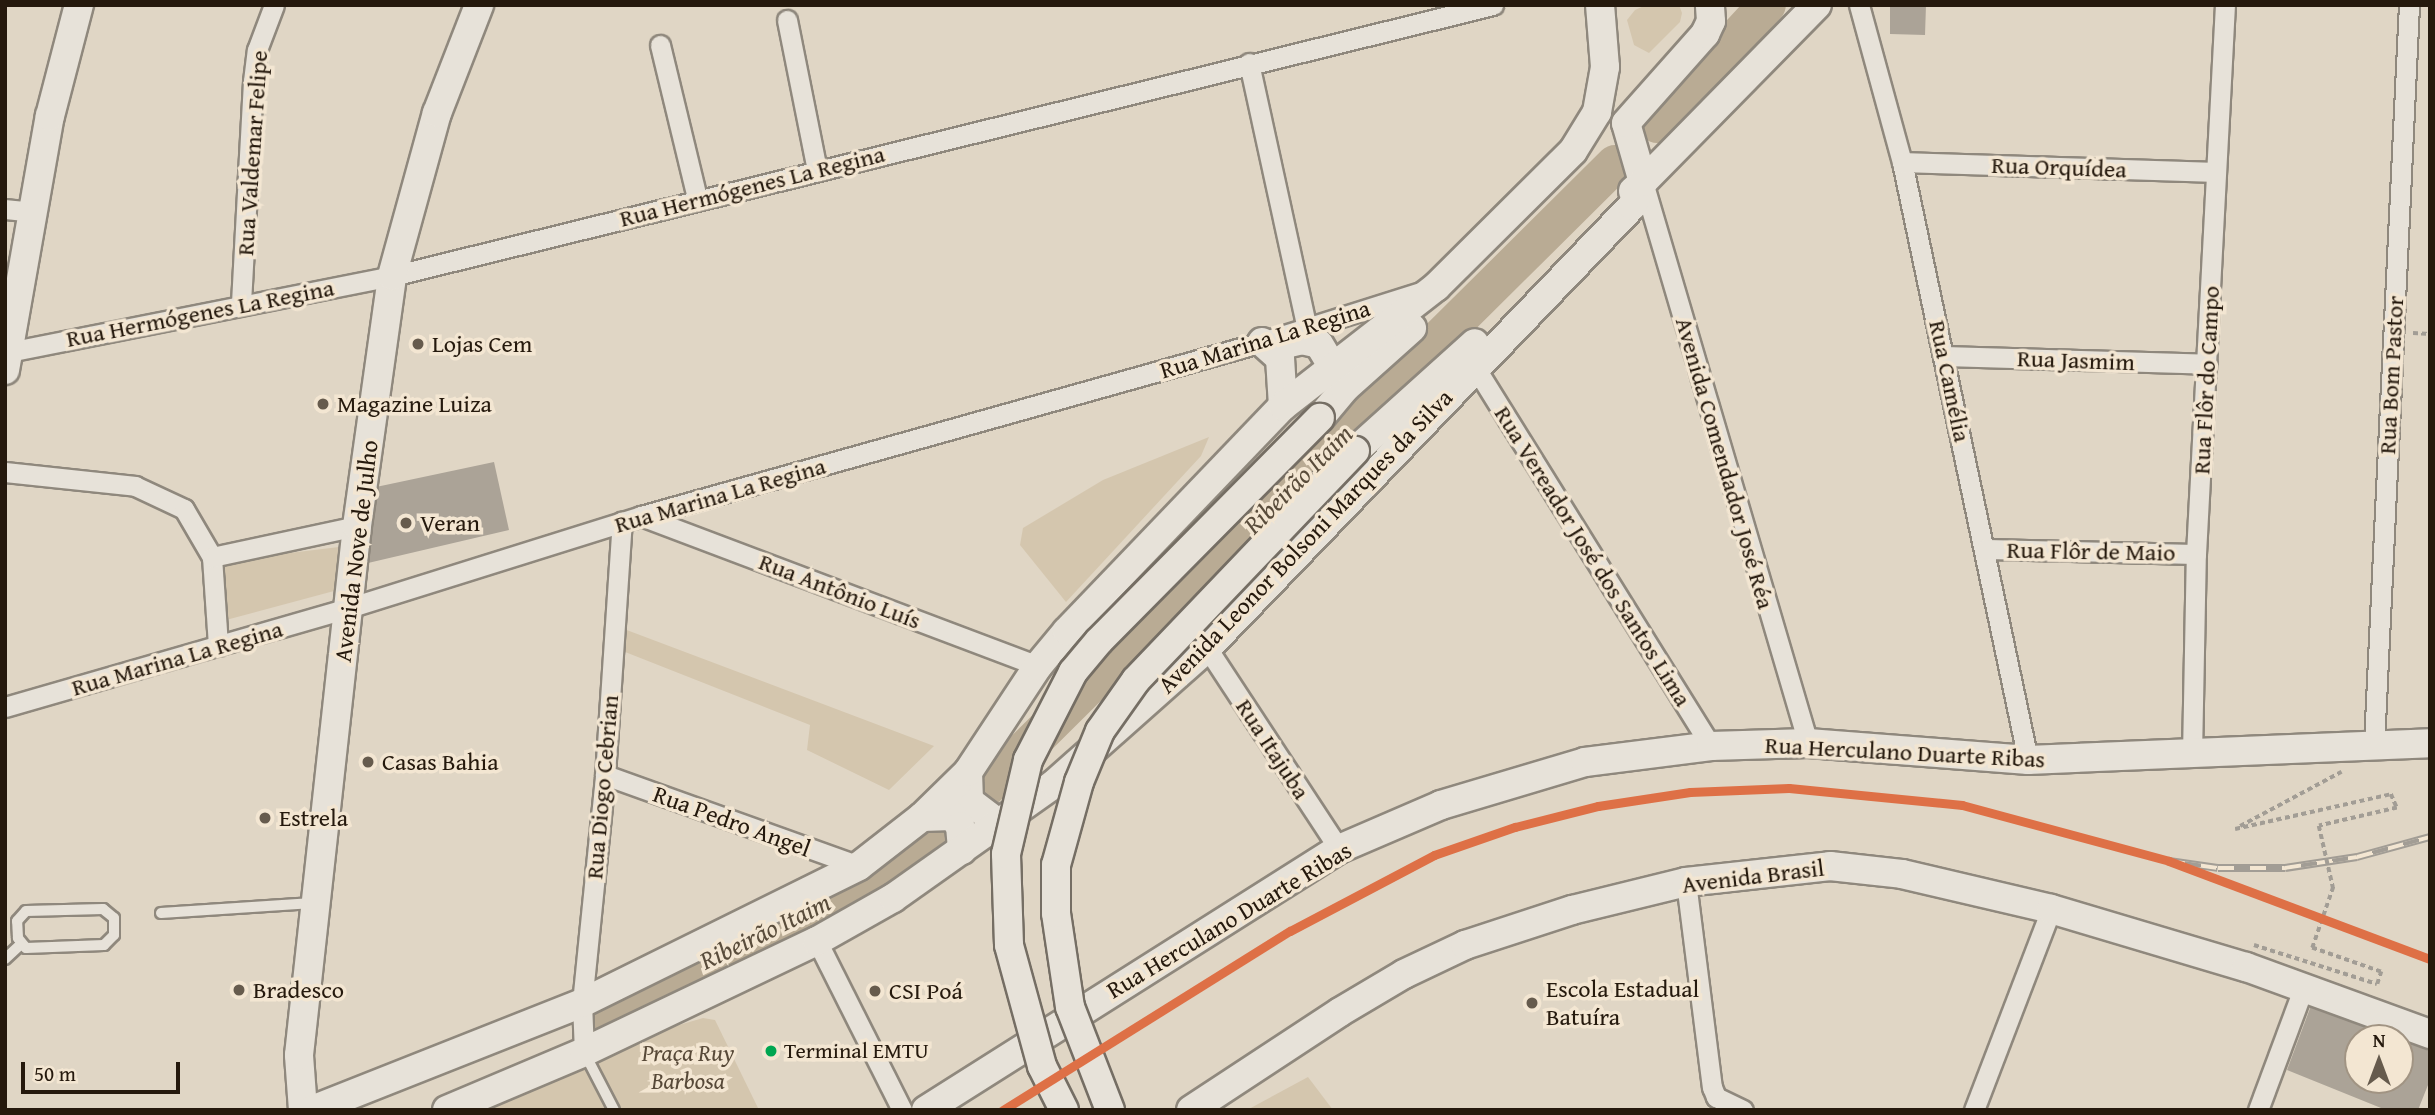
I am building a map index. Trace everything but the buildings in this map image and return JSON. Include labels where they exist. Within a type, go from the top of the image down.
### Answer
[{"type":"main road","points":[[7,361],[19,210],[79,5]]},
{"type":"main road","name":"Avenida Nove de Julho","points":[[303,1110],[299,1055],[357,526],[392,276],[437,113],[480,5]]},
{"type":"main road","points":[[313,1110],[582,1003],[859,866],[922,817],[968,772],[1038,666],[1283,406],[1339,376],[1570,175],[1594,137],[1605,67],[1600,5]]},
{"type":"main road","points":[[1639,169],[1626,123],[1705,34],[1712,21],[1710,5]]},
{"type":"main road","name":"Avenida Leonor Bolsoni Marques da Silva","points":[[1110,1110],[1070,1007],[1056,914],[1056,865],[1079,782],[1100,731],[1136,680],[1355,452],[1541,283],[1639,169],[1817,5]]},
{"type":"main road","points":[[1420,308],[1573,151],[1597,112]]},
{"type":"main road","name":"Avenida Leonor Bolsoni Marques da Silva","points":[[447,1110],[584,1052],[817,941],[893,898],[999,824],[1101,744],[1207,648],[1632,206],[1639,169]]},
{"type":"main road","points":[[1267,344],[1311,341],[1339,376]]},
{"type":"main road","points":[[1267,344],[1284,369],[1283,406]]},
{"type":"main road","points":[[1064,1110],[1042,1066],[1009,946],[1006,854],[1028,760],[1073,672],[1100,641],[1320,418],[1339,376]]},
{"type":"main road","name":"Rua Herculano Duarte Ribas","points":[[926,1110],[1339,849],[1441,805],[1513,781],[1585,762],[1710,746],[1808,743],[2028,760],[2430,743]]},
{"type":"main road","points":[[968,772],[969,802],[999,824]]},
{"type":"main road","points":[[922,817],[952,816],[961,826],[962,850]]},
{"type":"main road","name":"Avenida Brasil","points":[[1191,1110],[1340,1012],[1453,951],[1572,910],[1686,882],[1830,866],[1902,874],[2051,909],[2304,986],[2430,1034]]},
{"type":"street","name":"Rua Valdemar Felipe","points":[[241,303],[253,81],[257,50],[274,5]]},
{"type":"street","name":"Rua Hermógenes La Regina","points":[[7,361],[241,303],[392,276],[696,198],[1493,5]]},
{"type":"street","name":"Rua Camélia","points":[[1859,5],[1902,162],[1986,549],[2028,760]]},
{"type":"street","name":"Rua Flôr do Campo","points":[[2192,755],[2196,554],[2225,5]]},
{"type":"street","name":"Rua Bom Pastor","points":[[2375,744],[2409,5]]},
{"type":"street","points":[[787,20],[817,170]]},
{"type":"street","points":[[660,46],[696,198]]},
{"type":"street","points":[[1250,63],[1307,328]]},
{"type":"street","name":"Rua Orquídea","points":[[1902,162],[2216,172]]},
{"type":"street","name":"Avenida Comendador José Réa","points":[[1639,169],[1808,743]]},
{"type":"street","name":"Rua Marina La Regina","points":[[5,707],[348,608],[632,519],[1267,344],[1307,328],[1420,308]]},
{"type":"street","name":"Rua Jasmim","points":[[1945,356],[2207,364]]},
{"type":"street","name":"Rua Vereador José dos Santos Lima","points":[[1475,367],[1710,746]]},
{"type":"street","points":[[5,472],[135,486],[162,496],[184,509],[212,557],[218,646]]},
{"type":"street","name":"Rua Antônio Luís","points":[[632,519],[1038,666]]},
{"type":"street","name":"Rua Diogo Cebrian","points":[[584,1052],[582,1003],[632,519]]},
{"type":"street","points":[[212,557],[357,526]]},
{"type":"street","name":"Rua Flôr de Maio","points":[[1986,549],[2196,554]]},
{"type":"street","name":"Rua Itajuba","points":[[1207,648],[1339,849]]},
{"type":"street","name":"Rua Pedro Angel","points":[[605,775],[859,866]]},
{"type":"street","points":[[1686,882],[1712,1087],[1716,1097],[1743,1110]]},
{"type":"street","points":[[1973,1110],[2051,909]]},
{"type":"street","points":[[817,941],[902,1110]]},
{"type":"street","points":[[2258,1110],[2304,986]]},
{"type":"lane","points":[[161,913],[317,903]]},
{"type":"lane","points":[[103,909],[114,918],[112,942],[104,946],[26,948],[21,944],[17,921],[26,911],[103,909]]},
{"type":"lane","points":[[5,959],[21,944]]},
{"type":"lane","points":[[584,1052],[614,1110]]},
{"type":"path","points":[[2255,942],[2377,984],[2381,972],[2312,948],[2333,887],[2319,827],[2397,808],[2391,794],[2235,829],[2341,772],[2375,744]]},
{"type":"green space","points":[[1646,5],[1679,5],[1682,13],[1680,22],[1649,53],[1634,45],[1627,20],[1635,10]]},
{"type":"green space","points":[[1209,437],[1201,456],[1066,602],[1020,545],[1023,528],[1103,480]]},
{"type":"green space","points":[[339,547],[334,591],[226,620],[223,561]]},
{"type":"green space","points":[[616,626],[934,746],[889,790],[807,750],[810,725],[615,648]]},
{"type":"green space","name":"Praça Ruy Barbosa","points":[[703,1018],[715,1020],[759,1110],[488,1110],[642,1036]]},
{"type":"green space","points":[[1308,1077],[1333,1110],[1247,1110]]},
{"type":"waterway","name":"Ribeirão Itaim","points":[[1657,124],[1767,5]]},
{"type":"waterway","name":"Ribeirão Itaim","points":[[981,793],[1615,164]]},
{"type":"waterway","name":"Ribeirão Itaim","points":[[593,1017],[867,880],[932,837]]},
{"type":"railway","points":[[2169,861],[2218,868],[2285,868],[2357,857],[2430,837]]},
{"type":"transit line","points":[[1003,1110],[1290,931],[1434,855],[1515,827],[1598,806],[1690,792],[1789,788],[1962,805],[2169,861],[2430,959]]},
{"type":"place","name":"Lojas Cem","points":[[418,344]]},
{"type":"place","name":"Magazine Luiza","points":[[323,404]]},
{"type":"place","name":"Veran","points":[[406,523]]},
{"type":"place","name":"Casas Bahia","points":[[368,762]]},
{"type":"place","name":"Estrela","points":[[265,818]]},
{"type":"place","name":"Bradesco","points":[[239,990]]},
{"type":"place","name":"CSI Poá","points":[[875,991]]},
{"type":"place","name":"Escola Estadual Batuíra","points":[[1532,1003]]},
{"type":"place","name":"Terminal EMTU","points":[[771,1051]]}]
